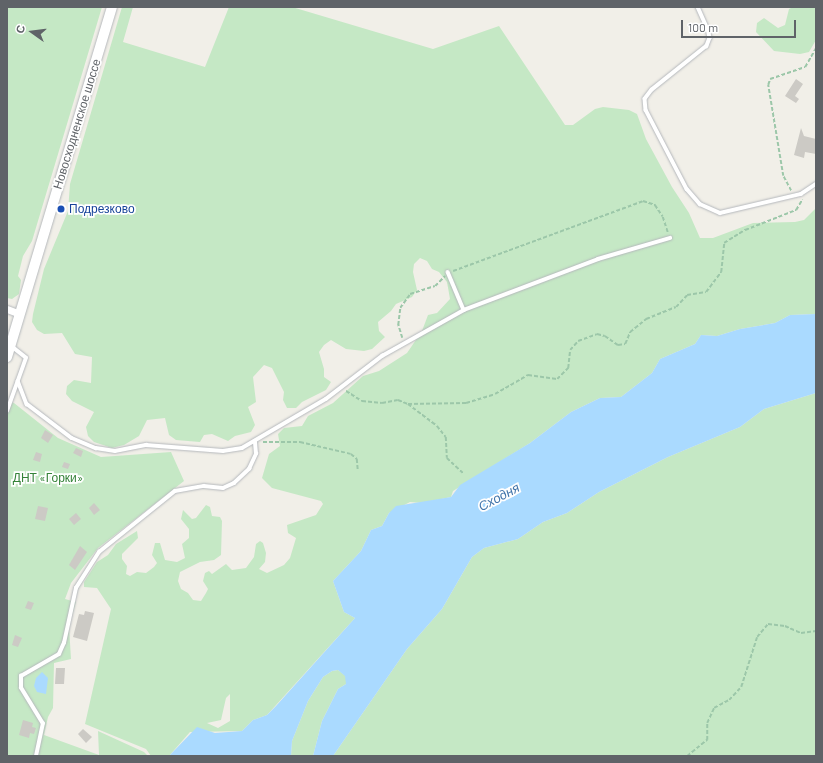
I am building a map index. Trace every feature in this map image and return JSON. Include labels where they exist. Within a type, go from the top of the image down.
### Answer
[{"type":"main road","name":"Новосходненское шоссе","points":[[7,357],[9,345],[20,314],[112,7]]},
{"type":"street","points":[[7,309],[20,314]]},
{"type":"lane","points":[[698,7],[708,29],[710,38],[706,46],[652,90],[645,100],[646,110],[675,169],[700,204],[720,213],[794,196],[808,190],[816,184]]},
{"type":"lane","points":[[18,381],[27,404],[72,438],[96,448],[115,451],[146,446],[223,451],[255,442],[305,410],[326,399],[382,356],[464,310],[598,260],[670,238]]},
{"type":"lane","points":[[448,272],[464,310]]},
{"type":"lane","points":[[7,412],[26,358],[9,345]]},
{"type":"lane","points":[[36,756],[43,724],[21,688],[21,676],[58,654],[64,643],[76,588],[99,552],[175,491],[204,486],[223,488],[234,483],[249,469],[256,454],[255,442]]},
{"type":"path","points":[[794,196],[783,176],[768,85],[770,79],[805,67],[816,48]]},
{"type":"path","points":[[408,404],[466,403],[495,394],[528,375],[557,379],[568,368],[570,350],[578,341],[597,334],[605,336],[618,345],[625,344],[630,332],[646,319],[676,308],[687,295],[706,292],[721,272],[724,244],[746,230],[796,210],[808,190]]},
{"type":"path","points":[[403,344],[398,325],[400,308],[410,294],[434,286],[448,272],[643,201],[655,205],[663,217],[670,238]]},
{"type":"path","points":[[341,387],[353,397],[362,401],[382,403],[398,400],[408,404],[437,426],[446,437],[447,458],[463,473]]},
{"type":"path","points":[[255,442],[300,442],[330,448],[351,454],[357,459],[358,470]]},
{"type":"path","points":[[687,756],[707,740],[707,723],[714,708],[729,700],[741,687],[757,637],[768,624],[785,626],[801,633],[816,631]]},
{"type":"green space","points":[[7,7],[102,7],[32,241],[23,256],[18,276],[21,280],[19,294],[12,299],[7,298]]},
{"type":"green space","points":[[122,7],[133,7],[123,42],[205,67],[229,7],[292,7],[433,49],[499,26],[565,125],[573,125],[595,109],[603,107],[629,110],[637,114],[646,139],[672,187],[689,213],[700,238],[713,238],[753,223],[795,222],[804,220],[816,208],[816,314],[790,315],[775,323],[740,329],[717,336],[701,335],[695,344],[660,359],[652,373],[621,397],[600,398],[571,412],[530,443],[453,491],[451,497],[422,503],[410,502],[389,513],[382,526],[371,530],[361,551],[333,581],[344,612],[355,618],[267,715],[253,720],[242,731],[190,732],[169,756],[151,756],[146,749],[85,724],[111,609],[97,588],[84,587],[84,582],[97,562],[108,555],[116,544],[137,531],[138,538],[122,554],[122,559],[127,566],[126,574],[130,576],[137,572],[146,573],[154,567],[157,563],[152,555],[155,543],[160,543],[165,560],[177,562],[185,558],[182,544],[189,538],[189,529],[181,519],[183,510],[192,519],[196,518],[206,505],[210,507],[212,516],[220,517],[222,521],[221,555],[214,560],[200,562],[180,572],[178,581],[181,589],[188,593],[193,600],[201,601],[208,589],[203,581],[205,573],[209,571],[212,574],[226,564],[232,570],[246,568],[254,557],[256,544],[260,541],[263,543],[266,553],[265,562],[259,569],[267,573],[284,565],[290,558],[296,538],[288,533],[287,525],[316,515],[323,504],[321,501],[272,488],[262,478],[269,454],[280,446],[278,434],[284,428],[302,426],[308,416],[333,403],[363,376],[379,371],[407,353],[422,331],[428,315],[437,313],[450,299],[447,282],[439,272],[432,269],[427,261],[420,258],[414,264],[413,272],[417,290],[412,297],[396,304],[391,311],[378,322],[379,331],[385,337],[372,349],[364,351],[346,349],[331,340],[324,345],[319,352],[324,369],[324,377],[331,382],[326,390],[302,402],[296,408],[287,408],[283,400],[284,392],[272,368],[264,365],[253,377],[256,402],[248,407],[255,425],[251,432],[235,436],[228,441],[212,434],[204,435],[200,442],[176,440],[169,435],[165,418],[147,420],[139,436],[124,445],[112,448],[94,442],[88,436],[86,427],[94,412],[72,401],[66,394],[67,386],[74,380],[91,383],[92,357],[75,354],[62,333],[44,334],[37,330],[32,322],[44,269],[68,211],[70,184]],"holes":[[[230,694],[230,721],[218,728],[207,723],[221,720],[226,698]]]},
{"type":"green space","points":[[793,7],[816,7],[816,40],[809,52],[800,54],[774,51],[756,32],[757,23],[764,18],[778,28],[785,25],[789,9]]},
{"type":"green space","points":[[816,393],[816,756],[333,756],[407,649],[442,609],[472,557],[484,548],[518,539],[543,522],[567,513],[599,492],[668,457],[740,427],[764,409]]},
{"type":"green space","name":"ДНТ «Горки»","points":[[7,401],[14,403],[58,438],[101,457],[171,452],[184,481],[98,548],[71,583],[65,599],[76,602],[69,626],[71,659],[54,663],[53,708],[48,717],[44,735],[99,755],[98,731],[144,752],[148,756],[7,756]]},
{"type":"green space","points":[[338,670],[346,676],[346,684],[338,689],[322,721],[313,756],[291,756],[292,741],[308,701],[323,677],[332,671]]},
{"type":"water","name":"Сходня","points":[[816,314],[816,393],[764,409],[740,427],[668,457],[599,492],[567,513],[543,522],[518,539],[484,548],[472,557],[442,609],[407,649],[333,756],[313,756],[322,721],[338,689],[346,684],[345,676],[338,670],[332,671],[323,677],[308,701],[292,741],[291,756],[169,756],[197,727],[215,733],[242,731],[253,720],[267,715],[276,706],[355,618],[344,612],[333,581],[361,551],[371,530],[382,526],[389,513],[396,506],[451,497],[460,485],[530,443],[571,412],[600,398],[621,397],[652,373],[660,359],[695,344],[701,335],[717,336],[740,329],[775,323],[790,315]]},
{"type":"water","points":[[42,672],[48,678],[46,694],[37,692],[34,686],[36,678]]},
{"type":"building","points":[[796,79],[803,84],[795,96],[799,99],[796,103],[785,96]]},
{"type":"building","points":[[801,128],[804,136],[816,139],[816,154],[805,152],[804,158],[794,155]]},
{"type":"building","points":[[45,430],[53,435],[48,443],[41,438]]},
{"type":"building","points":[[76,448],[83,451],[81,457],[73,453]]},
{"type":"building","points":[[36,452],[42,454],[40,462],[33,460]]},
{"type":"building","points":[[64,462],[70,464],[68,469],[62,467]]},
{"type":"building","points":[[30,473],[36,475],[34,484],[28,482]]},
{"type":"building","points":[[94,503],[100,510],[94,515],[89,508]]},
{"type":"building","points":[[38,506],[48,508],[45,521],[35,519]]},
{"type":"building","points":[[76,513],[81,519],[74,525],[69,519]]},
{"type":"building","points":[[80,546],[87,552],[75,570],[69,565]]},
{"type":"building","points":[[28,601],[34,603],[31,610],[25,608]]},
{"type":"building","points":[[85,611],[94,613],[87,641],[73,637],[79,614],[84,615]]},
{"type":"building","points":[[15,635],[22,638],[18,647],[12,645]]},
{"type":"building","points":[[56,668],[65,668],[64,684],[55,684]]},
{"type":"building","points":[[23,720],[33,723],[32,727],[36,728],[34,734],[30,733],[29,738],[19,735]]},
{"type":"building","points":[[83,729],[92,737],[86,743],[78,734]]},
{"type":"place","name":"Подрезково","points":[[61,209]]}]
